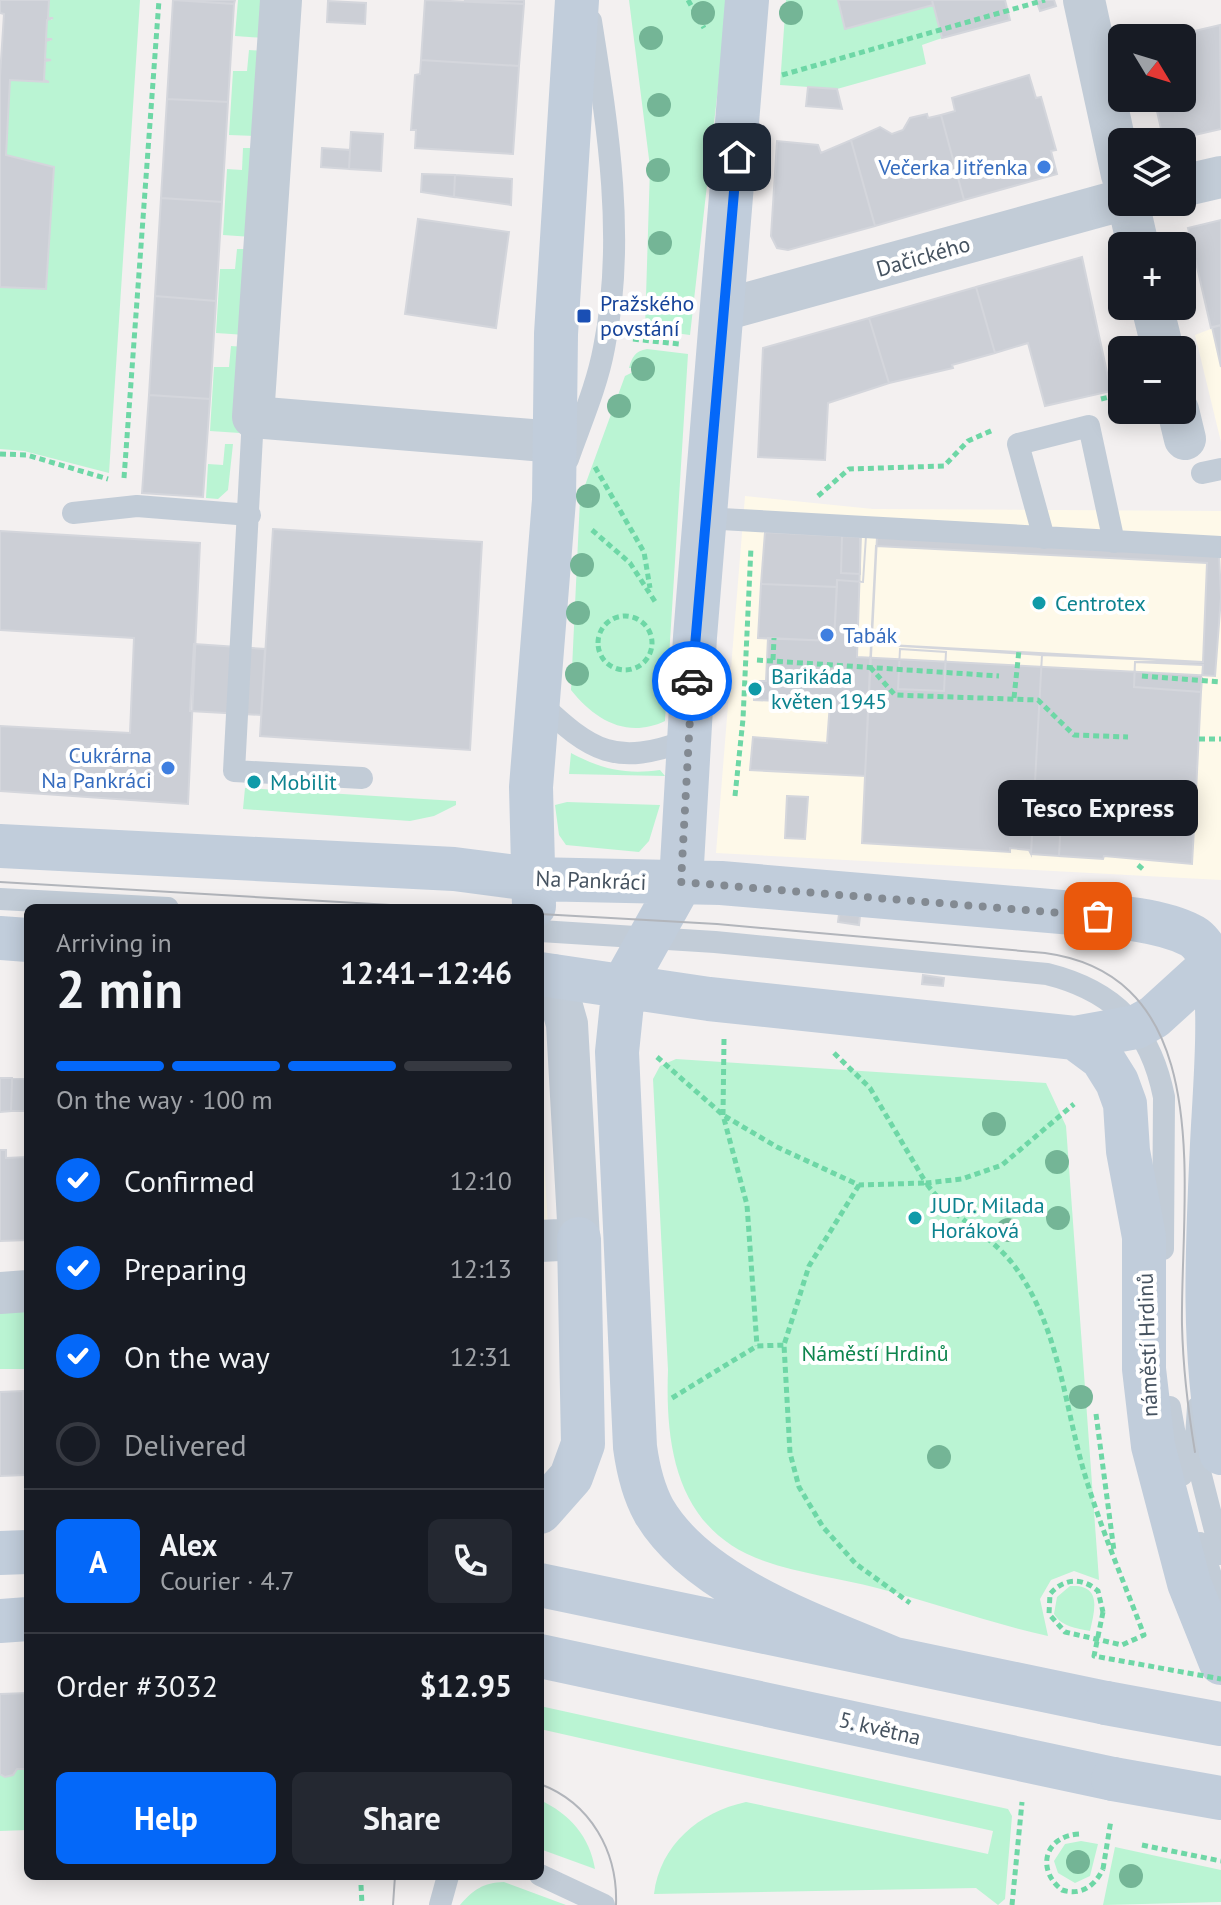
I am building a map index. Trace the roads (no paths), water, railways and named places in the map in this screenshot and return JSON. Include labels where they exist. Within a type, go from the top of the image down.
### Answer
[{"type":"street","points":[[281,0],[253,417],[572,449]]},
{"type":"street","points":[[533,893],[531,787],[538,701],[570,513],[572,449],[556,334],[577,0]]},
{"type":"street","points":[[747,0],[704,518],[681,882],[624,984],[617,1052],[635,1447],[648,1497],[665,1527],[696,1558],[785,1613],[892,1658]]},
{"type":"street","points":[[1084,0],[1112,128]]},
{"type":"street","points":[[1196,183],[1221,177]]},
{"type":"street","name":"Dačického","points":[[723,310],[1108,204]]},
{"type":"street","name":"Na Pankráci","points":[[0,846],[454,869],[533,893],[681,882],[1123,918],[1192,935],[1219,961]]},
{"type":"street","points":[[0,938],[24,940]]},
{"type":"street","points":[[1125,1104],[1142,1037],[1219,961]]},
{"type":"street","points":[[1219,961],[1205,1326],[1210,1394],[1221,1453]]},
{"type":"street","points":[[544,1507],[571,1477],[583,1444],[559,1240],[567,1024],[546,975],[624,984],[709,999],[1075,1038],[1142,1037]]},
{"type":"street","name":"náměstí Hrdinů","points":[[1075,1038],[1102,1058],[1117,1082],[1125,1104],[1128,1151],[1144,1237],[1146,1384],[1153,1446],[1171,1527],[1189,1583],[1221,1663]]},
{"type":"street","points":[[0,1293],[24,1291]]},
{"type":"street","points":[[0,1553],[24,1552]]},
{"type":"street","points":[[544,1586],[1106,1703],[1221,1724]]},
{"type":"street","points":[[0,1621],[24,1619]]},
{"type":"street","name":"5. května","points":[[544,1657],[1112,1799],[1221,1798]]},
{"type":"lane","points":[[570,513],[609,313],[614,175],[588,0]]},
{"type":"lane","points":[[253,417],[234,771],[362,778]]},
{"type":"lane","points":[[1044,538],[1018,444],[1089,426],[1114,542]]},
{"type":"lane","points":[[73,513],[137,506],[250,515]]},
{"type":"lane","points":[[704,518],[1221,547]]},
{"type":"lane","points":[[538,701],[576,737],[602,751],[660,750],[688,740]]},
{"type":"lane","points":[[0,899],[93,904]]},
{"type":"lane","points":[[544,932],[648,937],[1047,974],[1099,993],[1142,1037],[1157,1064],[1164,1097],[1163,1318],[1170,1407],[1186,1495],[1221,1605]]},
{"type":"lane","points":[[1205,1326],[1195,1452],[1221,1554]]},
{"type":"lane","points":[[1171,1527],[1211,1579]]},
{"type":"lane","points":[[544,1877],[604,1905]]},
{"type":"lane","points":[[440,1905],[447,1880]]},
{"type":"tram line","points":[[0,882],[374,904]]},
{"type":"tram line","points":[[544,914],[717,924],[1045,953],[1101,971],[1140,1003],[1165,1047],[1179,1099],[1184,1156],[1182,1325],[1186,1388],[1195,1452]]},
{"type":"tram line","points":[[544,1786],[574,1803],[598,1832],[612,1866],[616,1905]]},
{"type":"tram line","points":[[393,1905],[395,1880]]},
{"type":"place","name":"Večerka Jitřenka","points":[[1044,167]]},
{"type":"place","name":"Pražského povstání","points":[[584,316]]},
{"type":"place","name":"Centrotex","points":[[1039,603]]},
{"type":"place","name":"Tabák","points":[[827,635]]},
{"type":"place","name":"Barikáda květen 1945","points":[[755,689]]},
{"type":"place","name":"Cukrárna Na Pankráci","points":[[168,768]]},
{"type":"place","name":"Mobilit","points":[[254,782]]},
{"type":"place","name":"Tesco Express","points":[[1098,916]]},
{"type":"place","name":"JUDr. Milada Horáková","points":[[915,1218]]},
{"type":"park label","name":"Náměstí Hrdinů","points":[[875,1353]]}]
